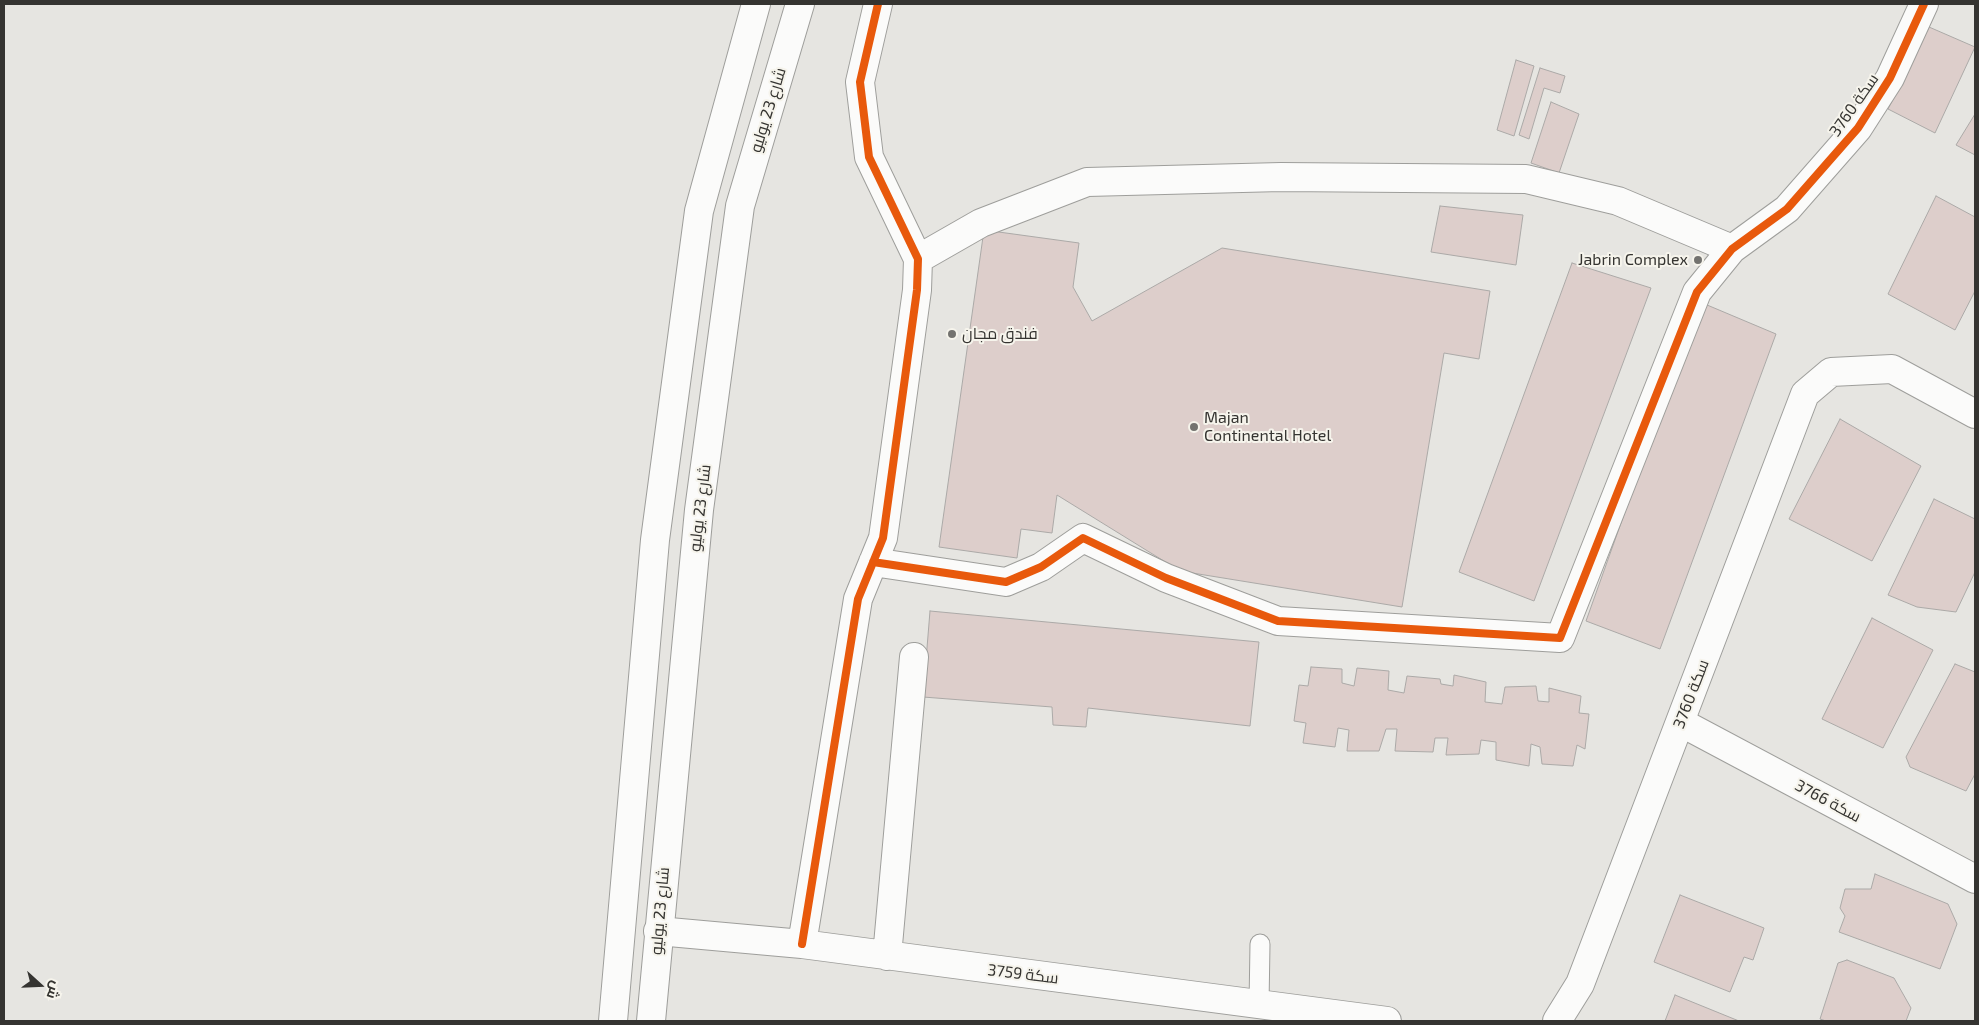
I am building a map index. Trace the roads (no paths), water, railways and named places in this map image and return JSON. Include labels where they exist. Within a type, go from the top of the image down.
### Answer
[{"type":"street","points":[[613,1021],[655,540],[698,221],[756,4]]},
{"type":"street","name":"شارع 23 يوليو","points":[[650,1021],[699,510],[740,206],[800,4]]},
{"type":"street","points":[[802,944],[858,599],[883,538],[917,290],[918,258],[869,157],[860,82],[878,4]]},
{"type":"street","name":"سكة 3760","points":[[873,562],[1006,582],[1041,567],[1083,538],[1166,578],[1278,621],[1560,638],[1697,292],[1732,249],[1787,209],[1858,128],[1890,78],[1924,4]]},
{"type":"street","points":[[918,258],[982,223],[1087,182],[1281,177],[1526,178],[1618,201],[1732,249]]},
{"type":"street","name":"سكة 3760","points":[[1557,1021],[1580,984],[1805,394],[1831,372],[1892,369],[1975,414]]},
{"type":"street","points":[[887,956],[914,657]]},
{"type":"street","name":"سكة 3766","points":[[1680,722],[1975,879]]},
{"type":"street","name":"سكة 3759","points":[[658,931],[802,944],[1387,1021]]},
{"type":"lane","points":[[1259,1005],[1260,944]]},
{"type":"place","name":"Jabrin Complex","points":[[1698,260]]},
{"type":"place","name":"فندق مجان","points":[[952,334]]},
{"type":"place","name":"Majan Continental Hotel","points":[[1194,427]]}]
